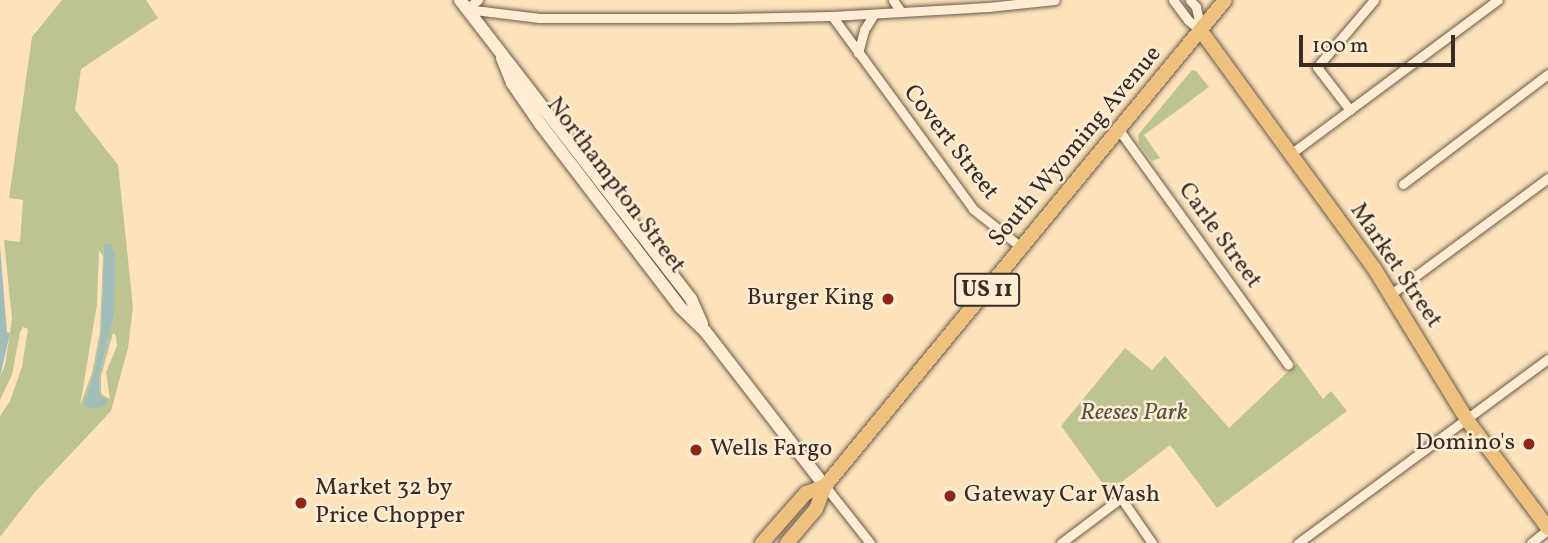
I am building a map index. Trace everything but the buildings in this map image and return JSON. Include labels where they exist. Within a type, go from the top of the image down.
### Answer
[{"type":"main road","name":"US 11","points":[[1200,30],[1225,0]]},
{"type":"main road","name":"South Wyoming Avenue","points":[[787,543],[816,509],[825,486],[1200,30]]},
{"type":"main road","name":"Market Street","points":[[1200,30],[1391,294],[1466,420],[1548,529]]},
{"type":"main road","name":"South Wyoming Avenue","points":[[762,543],[806,493],[825,486]]},
{"type":"street","points":[[463,4],[478,0]]},
{"type":"street","points":[[893,0],[901,12]]},
{"type":"street","points":[[463,4],[539,18],[832,16],[1055,0]]},
{"type":"street","name":"Market Street","points":[[1173,0],[1188,20],[1200,30]]},
{"type":"street","name":"Market Street","points":[[1191,0],[1196,8],[1200,30]]},
{"type":"street","points":[[1350,110],[1317,67],[1374,0]]},
{"type":"street","points":[[1289,155],[1498,0]]},
{"type":"street","name":"Northampton Street","points":[[463,4],[502,58],[521,76],[691,299],[705,331],[870,543]]},
{"type":"street","points":[[858,52],[864,30],[874,14]]},
{"type":"street","name":"Covert Street","points":[[832,16],[973,209],[1022,248]]},
{"type":"street","points":[[1403,184],[1548,74]]},
{"type":"street","name":"Carle Street","points":[[1119,130],[1288,364]]},
{"type":"street","points":[[1391,294],[1548,178]]},
{"type":"street","points":[[1298,543],[1548,359]]},
{"type":"street","points":[[1061,543],[1121,498],[1152,543]]},
{"type":"street","points":[[1531,543],[1548,529]]},
{"type":"green space","points":[[62,0],[146,0],[158,18],[81,69],[75,110],[118,165],[133,307],[128,348],[111,411],[35,492],[0,537],[0,416],[10,401],[22,367],[28,329],[23,327],[20,332],[12,375],[0,400],[0,377],[5,365],[12,319],[4,240],[20,242],[23,200],[9,198],[32,37]],"holes":[[[104,244],[114,315],[99,377],[100,395],[83,405],[94,372],[101,332]],[[99,250],[103,256],[100,331],[92,373],[80,406],[97,304]],[[113,333],[117,346],[106,372],[110,399],[101,394],[101,376]]]},
{"type":"green space","points":[[1192,70],[1196,71],[1209,87],[1144,135],[1160,158],[1152,161],[1139,144],[1138,135]]},
{"type":"green space","name":"Reeses Park","points":[[1125,348],[1152,370],[1165,356],[1229,428],[1297,363],[1323,399],[1331,391],[1347,411],[1217,508],[1170,445],[1109,492],[1061,426]]},
{"type":"water","points":[[104,244],[111,244],[115,255],[114,315],[99,377],[100,395],[107,400],[107,405],[94,409],[83,405],[94,372],[101,332]]},
{"type":"water","points":[[0,247],[7,332],[10,333],[0,377]]},
{"type":"place","name":"Burger King","points":[[888,299]]},
{"type":"place","name":"Domino's","points":[[1529,444]]},
{"type":"place","name":"Wells Fargo","points":[[696,450]]},
{"type":"place","name":"Gateway Car Wash","points":[[950,496]]},
{"type":"place","name":"Market 32 by Price Chopper","points":[[301,503]]}]
